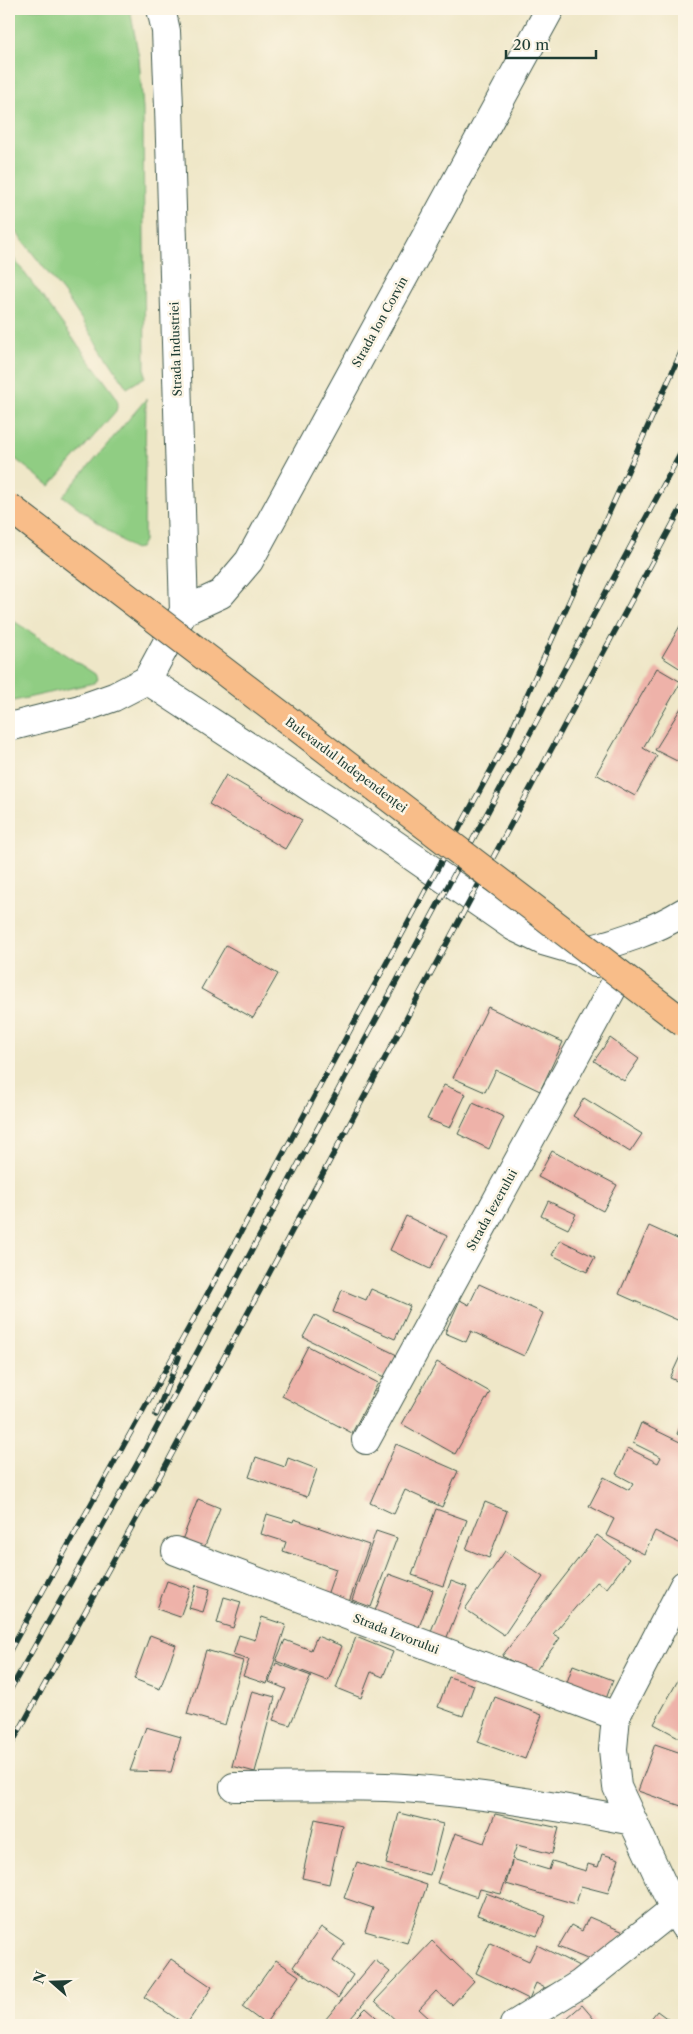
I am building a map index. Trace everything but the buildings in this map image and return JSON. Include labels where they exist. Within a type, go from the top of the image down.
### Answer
[{"type":"main road","name":"Bulevardul Independenței","points":[[9,507],[684,1023]]},
{"type":"street","name":"Strada Industriei","points":[[147,680],[184,611],[170,107],[166,31],[161,9]]},
{"type":"street","name":"Strada Ion Corvin","points":[[184,611],[221,594],[249,561],[550,9]]},
{"type":"street","points":[[9,727],[80,709],[147,680],[346,811],[514,927],[543,941],[581,952],[684,1033]]},
{"type":"street","points":[[581,952],[626,940],[663,926],[684,912]]},
{"type":"street","name":"Strada Iezerului","points":[[366,1440],[617,980]]},
{"type":"street","name":"Strada Izvorului","points":[[176,1551],[616,1716]]},
{"type":"street","points":[[514,2025],[580,1984],[679,1918],[617,1787],[613,1749],[616,1716],[684,1585]]},
{"type":"street","points":[[234,1787],[386,1787],[471,1795],[564,1808],[633,1821]]},
{"type":"green space","points":[[9,9],[130,9],[139,58],[143,109],[145,377],[127,388],[66,296],[9,223]]},
{"type":"green space","points":[[9,252],[115,395],[118,403],[116,411],[50,486],[9,454]]},
{"type":"green space","points":[[146,399],[144,541],[140,548],[133,549],[63,496]]},
{"type":"green space","points":[[9,618],[95,674],[97,679],[94,683],[9,702]]},
{"type":"railway","points":[[9,1652],[197,1313],[505,744],[684,346]]},
{"type":"railway","points":[[9,1692],[137,1464],[684,447]]},
{"type":"railway","points":[[9,1749],[160,1476],[684,503]]},
{"type":"railway","points":[[156,1415],[179,1357]]}]
